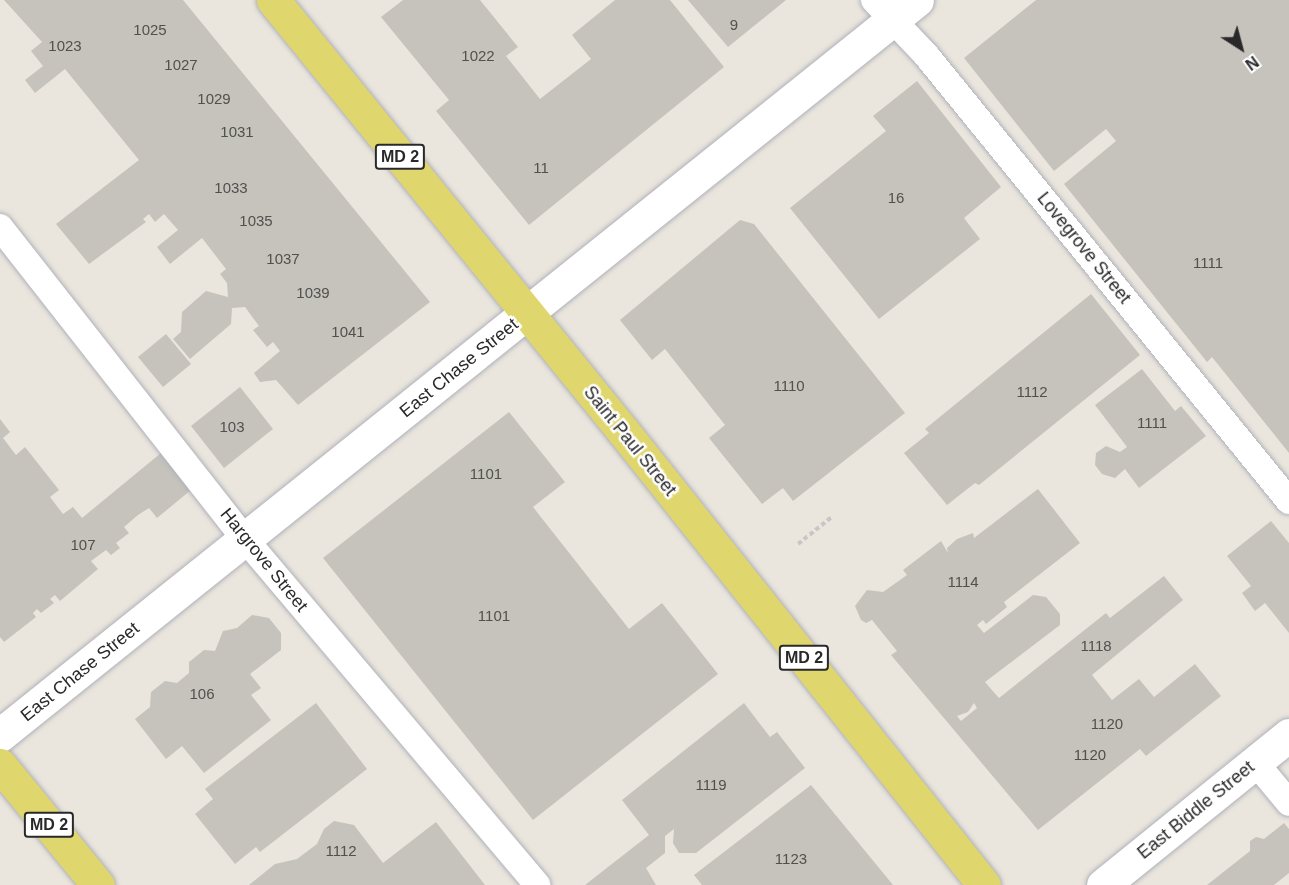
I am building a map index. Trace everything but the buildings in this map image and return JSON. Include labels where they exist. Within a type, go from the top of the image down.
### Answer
[{"type":"main road","name":"Saint Paul Street","points":[[273,0],[527,313],[984,885]]},
{"type":"main road","name":"MD 2","points":[[0,765],[98,885]]},
{"type":"street","name":"East Chase Street","points":[[0,735],[527,313],[883,10],[918,0]]},
{"type":"street","name":"East Biddle Street","points":[[1103,885],[1289,735]]},
{"type":"lane","name":"Lovegrove Street","points":[[883,10],[926,55],[1289,501]]},
{"type":"lane","name":"Hargrove Street","points":[[0,227],[245,539],[537,885]]},
{"type":"lane","points":[[1255,762],[1289,803]]},
{"type":"path","points":[[798,544],[833,516]]}]
